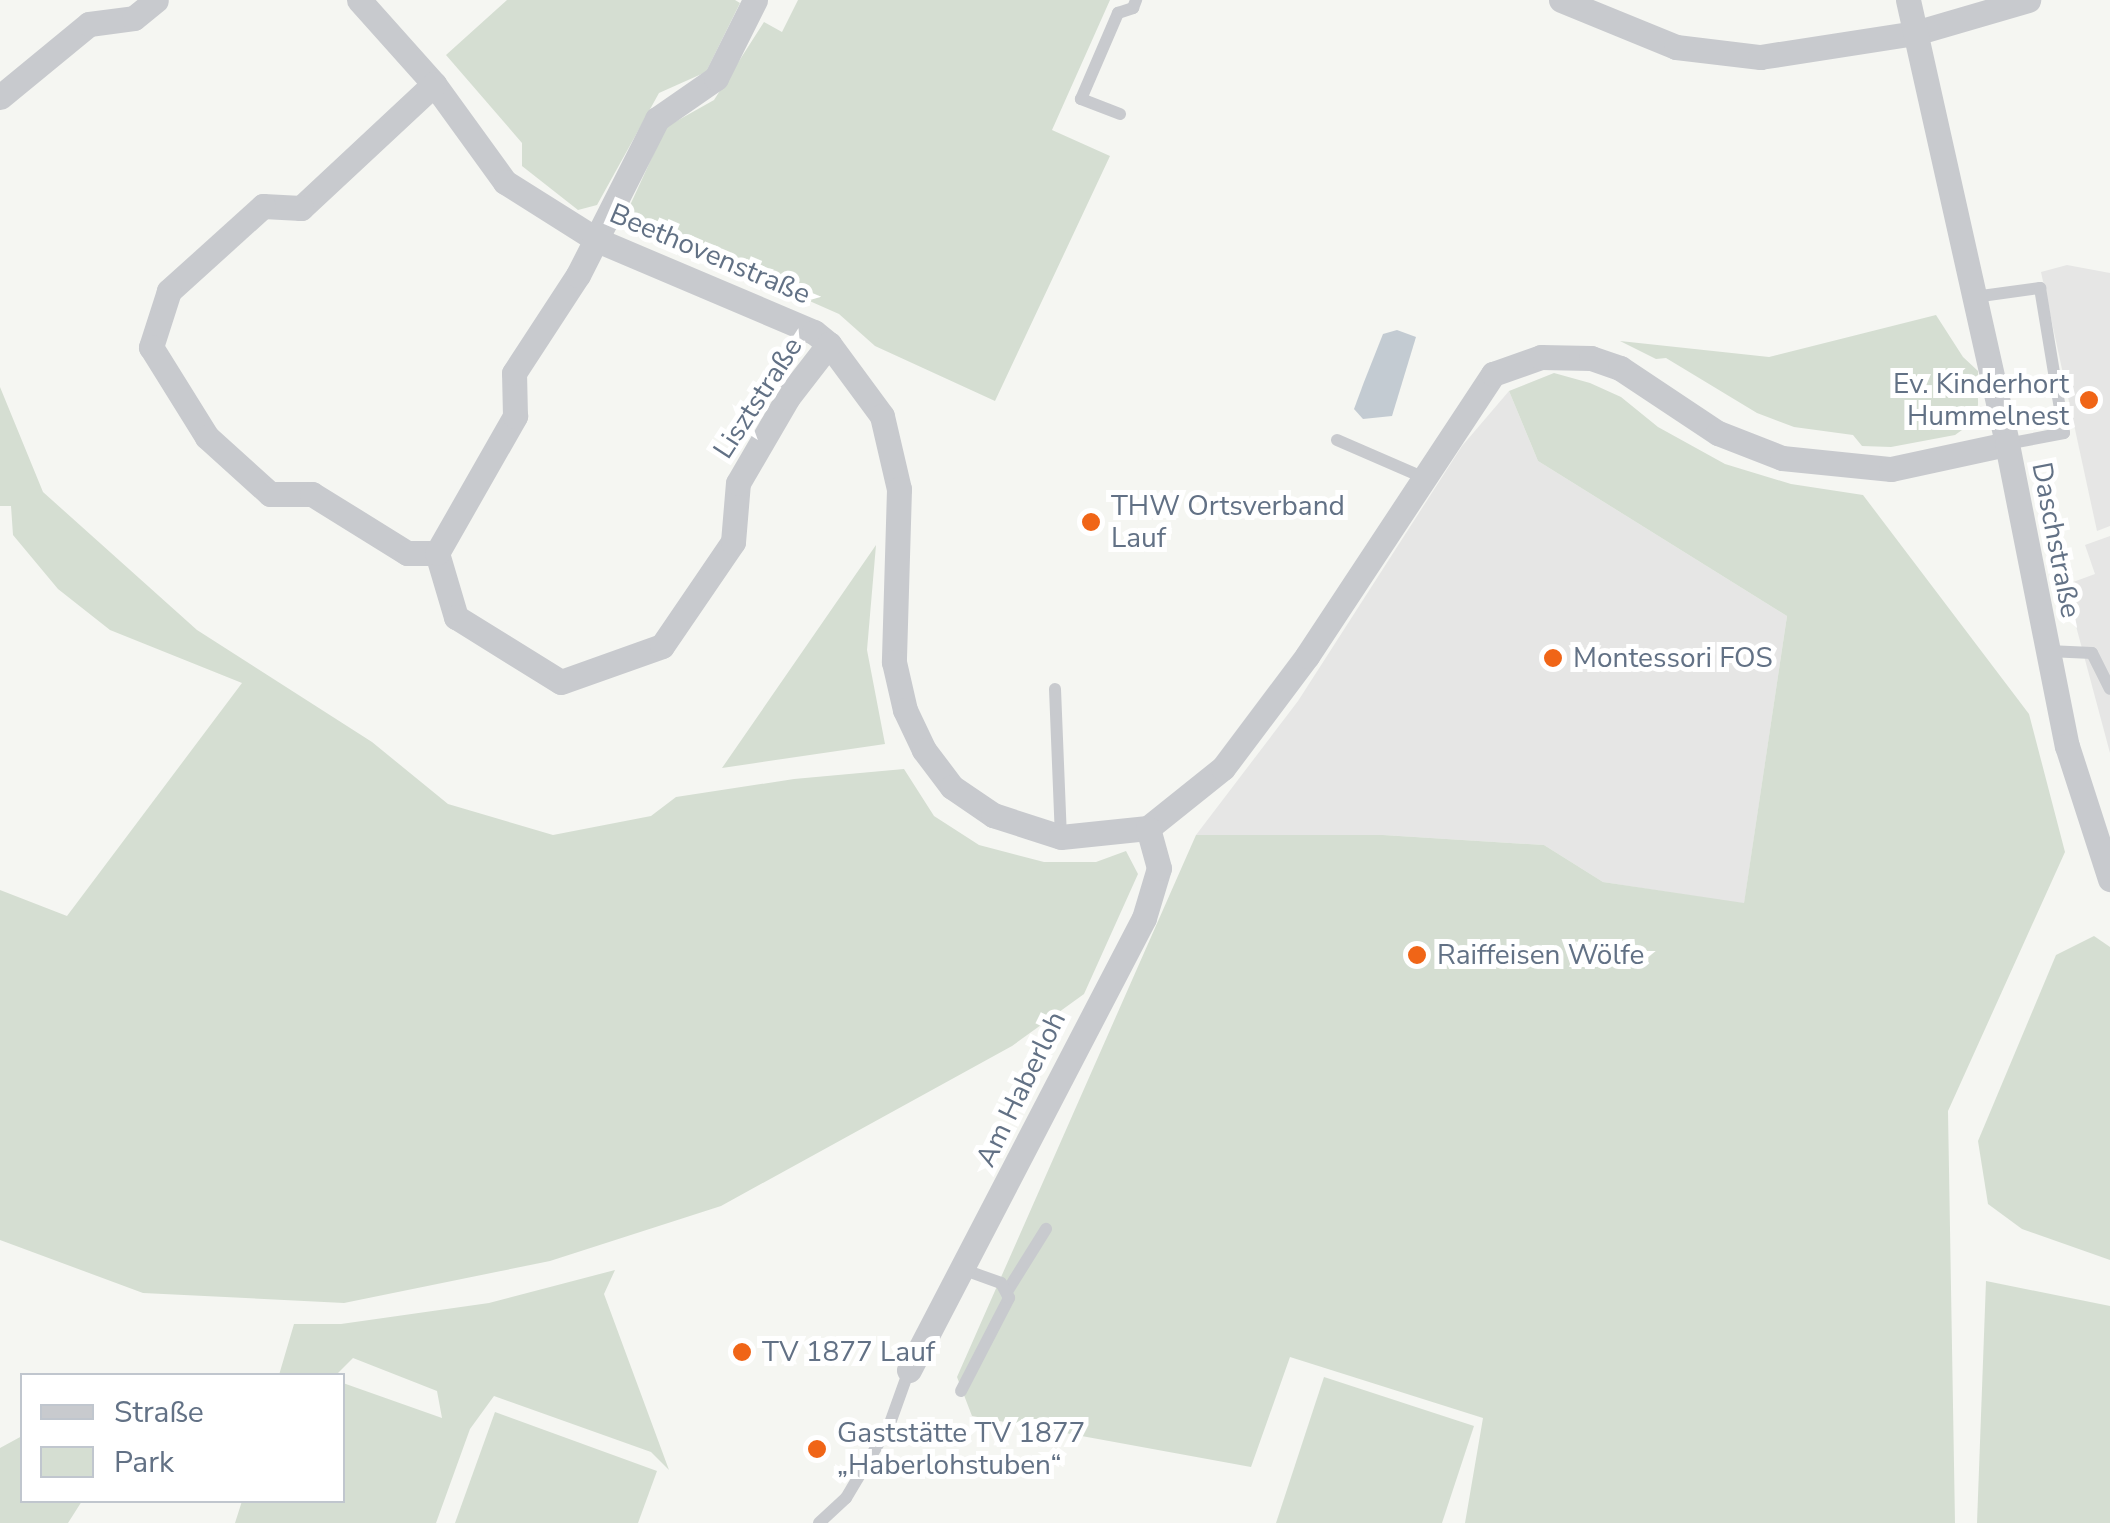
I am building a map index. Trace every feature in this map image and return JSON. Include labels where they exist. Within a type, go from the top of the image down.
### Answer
[{"type":"street","points":[[0,97],[89,24],[134,18],[156,0]]},
{"type":"street","name":"Beethovenstraße","points":[[359,0],[434,84],[505,182],[597,240],[814,332],[829,344],[882,416],[899,489],[894,662],[905,710],[924,750],[952,787],[993,816],[1062,836],[1148,828]]},
{"type":"street","points":[[434,84],[300,208],[263,206],[169,291],[151,347],[207,436],[270,494],[312,494],[407,553],[437,554],[515,416],[514,373],[597,240],[657,120],[716,78],[755,0]]},
{"type":"street","name":"Daschstraße","points":[[1908,0],[2006,444],[2067,746],[2107,859]]},
{"type":"street","points":[[1570,2],[1676,48],[1760,56],[1915,33],[2028,0]]},
{"type":"street","name":"Lisztstraße","points":[[437,554],[456,618],[561,682],[662,646],[732,542],[738,483],[788,398],[829,344]]},
{"type":"street","points":[[1148,828],[1222,768],[1307,656],[1422,476],[1493,374],[1542,357],[1591,358],[1620,368],[1718,433],[1782,458],[1890,470],[2006,444]]},
{"type":"street","name":"Am Haberloh","points":[[909,1370],[1144,918],[1158,868],[1148,828]]},
{"type":"lane","points":[[1120,114],[1081,99],[1118,12],[1132,8],[1136,0]]},
{"type":"lane","points":[[1974,297],[2040,288],[2064,433],[2006,444]]},
{"type":"lane","points":[[1337,440],[1422,476]]},
{"type":"lane","points":[[2048,651],[2092,654],[2110,688]]},
{"type":"lane","points":[[1055,689],[1062,836]]},
{"type":"lane","points":[[961,1392],[1007,1304],[1008,1290],[1046,1229]]},
{"type":"lane","points":[[962,1269],[1001,1283],[1008,1290]]},
{"type":"lane","points":[[819,1523],[846,1498],[889,1426],[909,1370]]},
{"type":"shaded area","name":"Ev. Kinderhort Hummelnest","points":[[2067,265],[2110,273],[2110,526],[2097,531],[2041,272]]},
{"type":"shaded area","points":[[1397,330],[1416,337],[1392,416],[1363,419],[1354,409],[1364,382],[1383,334]]},
{"type":"shaded area","name":"Montessori FOS","points":[[1509,391],[1538,461],[1787,616],[1744,904],[1603,882],[1544,845],[1383,835],[1196,835],[1298,701],[1462,446]]},
{"type":"shaded area","points":[[2110,536],[2110,753],[2065,585],[2095,574],[2085,545]]},
{"type":"green space","points":[[507,0],[740,3],[706,72],[659,93],[597,205],[578,210],[522,166],[522,143],[446,55]]},
{"type":"green space","points":[[798,0],[1110,0],[1052,130],[1110,156],[995,401],[875,346],[839,314],[660,235],[645,241],[628,230],[626,214],[666,127],[714,100],[764,22],[782,32]]},
{"type":"green space","points":[[1936,315],[1963,357],[1978,371],[1978,405],[1969,425],[1955,435],[1891,447],[1862,446],[1853,435],[1794,427],[1757,413],[1666,358],[1656,359],[1620,341],[1769,357]]},
{"type":"green space","points":[[1554,373],[1621,397],[1658,427],[1725,464],[1791,484],[1863,495],[2029,714],[2065,852],[1948,1111],[1955,1523],[1465,1523],[1483,1418],[1290,1357],[1251,1467],[972,1416],[957,1377],[1196,835],[1383,835],[1544,845],[1603,882],[1744,903],[1787,616],[1538,461],[1509,391]]},
{"type":"green space","points":[[0,387],[43,492],[197,630],[372,742],[448,804],[553,835],[651,816],[676,797],[794,779],[904,769],[934,816],[979,845],[1044,862],[1096,862],[1126,851],[1138,874],[1084,994],[1012,1046],[721,1206],[550,1261],[344,1303],[143,1293],[0,1240],[0,890],[67,916],[242,683],[110,630],[58,589],[13,535],[11,506],[0,506]]},
{"type":"green space","points":[[876,545],[867,650],[885,744],[722,768]]},
{"type":"green space","points":[[2094,936],[2110,947],[2110,1260],[2022,1229],[1988,1204],[1978,1141],[2056,955]]},
{"type":"green space","points":[[615,1270],[604,1294],[669,1470],[651,1452],[494,1396],[470,1429],[436,1523],[235,1523],[241,1503],[345,1503],[345,1384],[442,1418],[437,1391],[353,1358],[338,1373],[280,1373],[294,1324],[341,1324],[489,1303]]},
{"type":"green space","points":[[1986,1281],[2110,1306],[2110,1523],[1977,1523]]},
{"type":"green space","points":[[1324,1377],[1474,1426],[1442,1523],[1276,1523]]},
{"type":"green space","points":[[495,1412],[657,1471],[638,1523],[455,1523]]},
{"type":"green space","points":[[20,1437],[20,1503],[81,1503],[68,1523],[0,1523],[0,1448]]},
{"type":"place","name":"Ev. Kinderhort Hummelnest","points":[[2089,400]]},
{"type":"place","name":"THW Ortsverband Lauf","points":[[1091,522]]},
{"type":"place","name":"Montessori FOS","points":[[1553,658]]},
{"type":"place","name":"Raiffeisen Wölfe","points":[[1417,955]]},
{"type":"place","name":"TV 1877 Lauf","points":[[742,1352]]},
{"type":"place","name":"Gaststätte TV 1877 „Haberlohstuben“","points":[[817,1449]]}]
